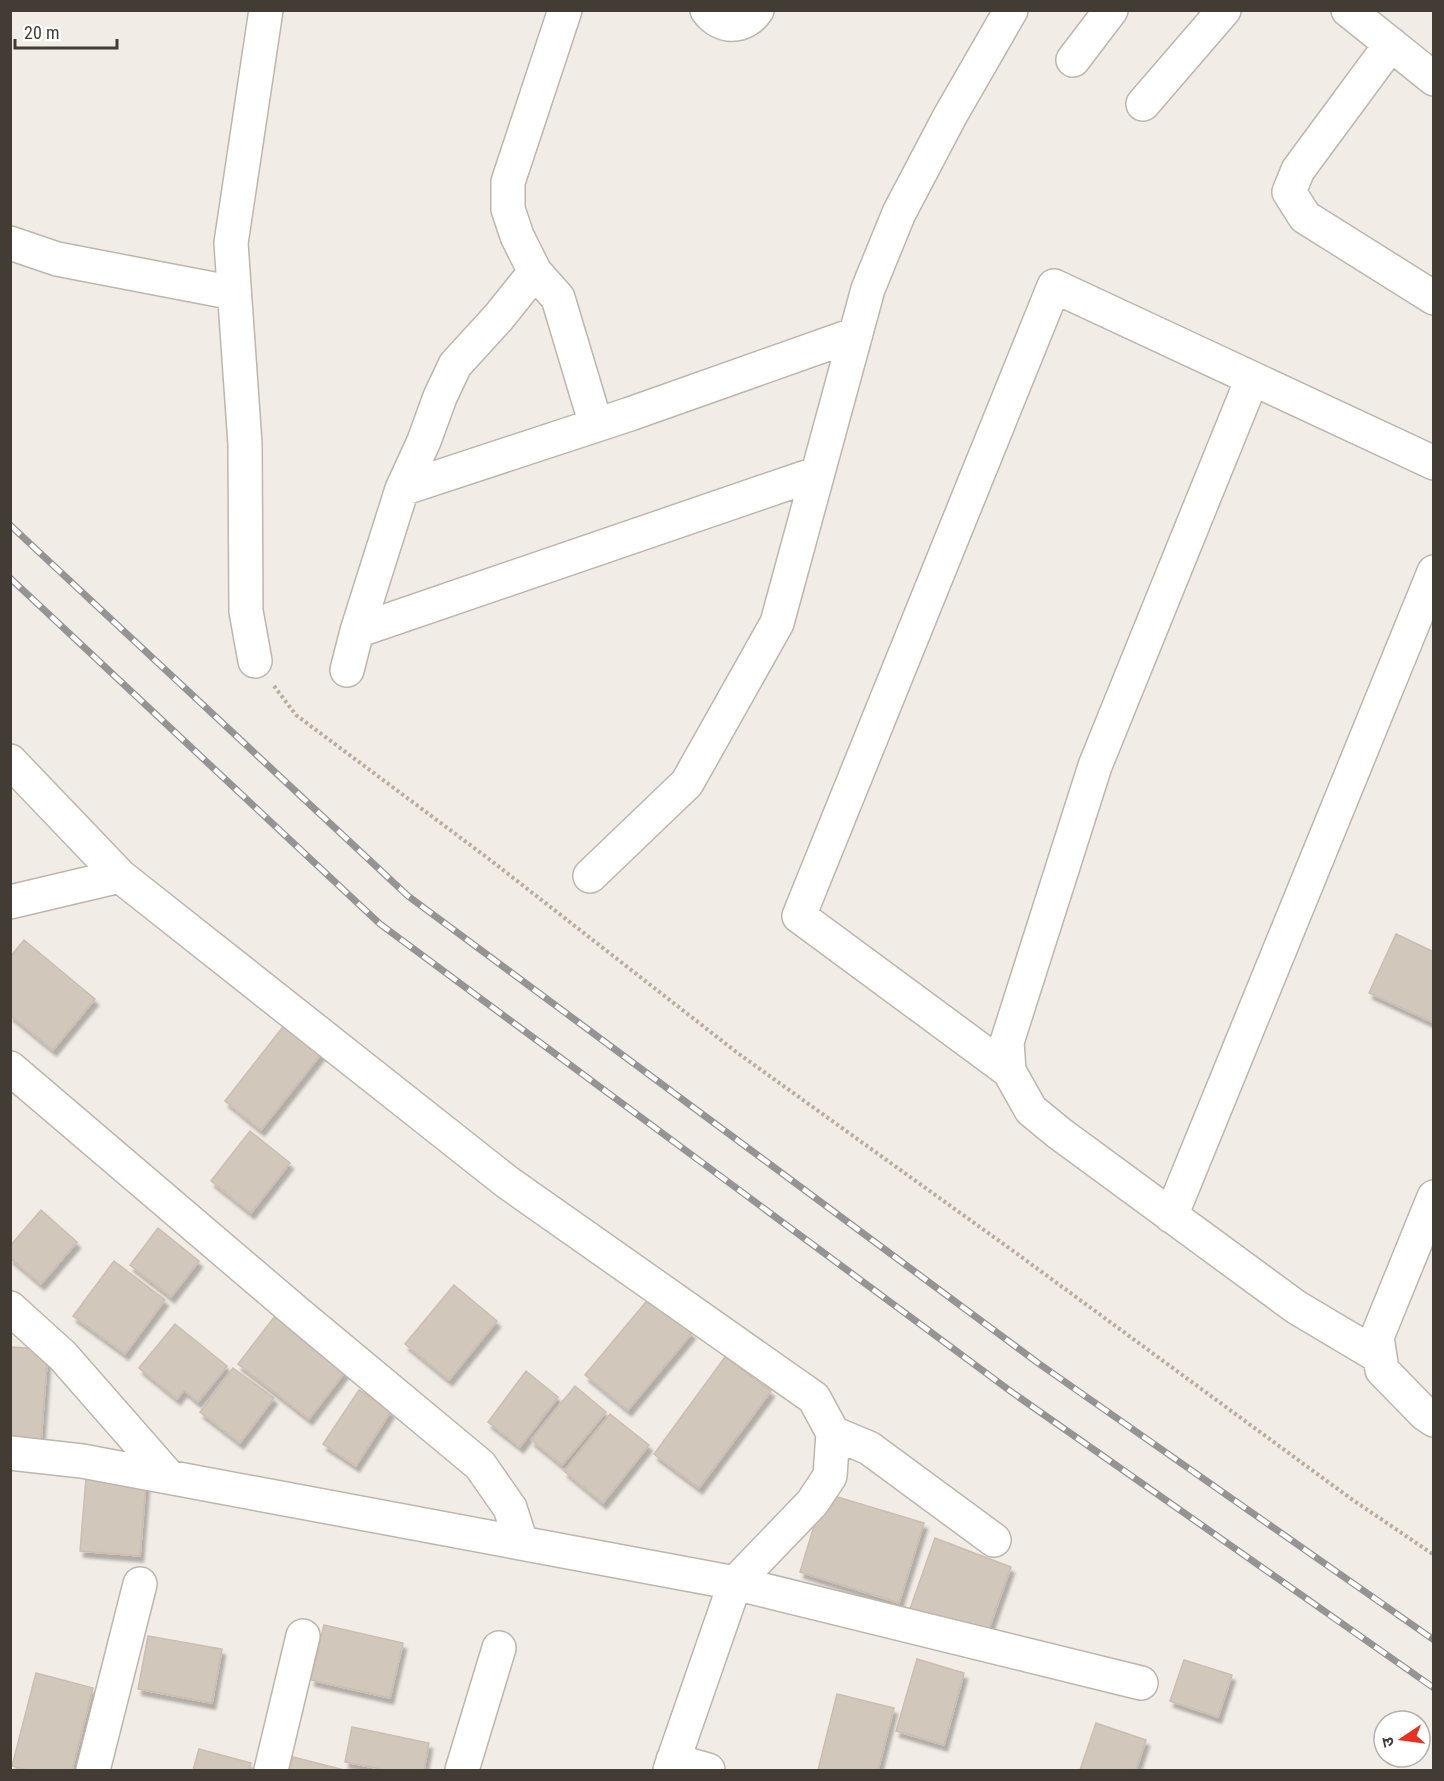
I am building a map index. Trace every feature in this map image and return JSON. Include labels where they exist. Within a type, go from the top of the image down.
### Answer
[{"type":"street","points":[[255,661],[246,611],[245,444],[231,243],[266,10]]},
{"type":"street","points":[[565,10],[508,182],[508,209],[517,236],[535,272],[558,298],[596,425]]},
{"type":"street","points":[[707,10],[714,20],[732,25],[751,20],[757,10]]},
{"type":"street","points":[[590,876],[687,783],[777,623],[868,289],[899,213],[950,116],[1011,10]]},
{"type":"street","points":[[1073,60],[1111,10]]},
{"type":"street","points":[[1143,104],[1224,10]]},
{"type":"street","points":[[1348,10],[1434,79]]},
{"type":"street","points":[[1390,44],[1298,170],[1289,192],[1305,217],[1434,298]]},
{"type":"street","points":[[10,243],[57,259],[234,293]]},
{"type":"street","points":[[347,670],[402,489],[455,365],[498,318],[535,272]]},
{"type":"street","points":[[1010,1071],[799,916],[1054,286],[1434,463]]},
{"type":"street","points":[[402,489],[596,425],[856,334]]},
{"type":"street","points":[[1252,379],[1095,766],[1007,1042],[1010,1071],[1031,1110],[1059,1133],[1296,1307],[1380,1357]]},
{"type":"street","points":[[357,631],[818,473]]},
{"type":"street","points":[[1172,1216],[1434,572]]},
{"type":"street","points":[[10,761],[120,876],[507,1182],[814,1398],[833,1433],[830,1476],[812,1503],[735,1583],[671,1765],[708,1770]]},
{"type":"street","points":[[10,902],[120,876]]},
{"type":"street","points":[[10,1068],[296,1312],[480,1465],[510,1508],[520,1542]]},
{"type":"street","points":[[1434,1197],[1377,1336],[1382,1370],[1425,1414],[1434,1420]]},
{"type":"street","points":[[10,1308],[22,1316],[63,1356],[169,1477]]},
{"type":"street","points":[[833,1433],[869,1448],[994,1540]]},
{"type":"street","points":[[10,1454],[82,1461],[735,1583],[1141,1683]]},
{"type":"street","points":[[93,1770],[140,1584]]},
{"type":"street","points":[[271,1770],[303,1636]]},
{"type":"street","points":[[462,1770],[499,1648]]},
{"type":"path","points":[[255,661],[296,715],[489,859],[735,1051],[1016,1253],[1350,1498],[1434,1555]]},
{"type":"building","points":[[1396,934],[1434,952],[1434,1023],[1369,993]]},
{"type":"building","points":[[24,940],[95,999],[53,1050],[10,1015],[10,957]]},
{"type":"building","points":[[285,1024],[322,1053],[261,1130],[225,1101]]},
{"type":"building","points":[[250,1131],[290,1163],[251,1213],[211,1181]]},
{"type":"building","points":[[41,1210],[77,1242],[41,1284],[10,1258],[10,1246]]},
{"type":"building","points":[[158,1228],[199,1261],[171,1297],[130,1265]]},
{"type":"building","points":[[114,1261],[165,1300],[125,1354],[73,1316]]},
{"type":"building","points":[[454,1285],[497,1321],[449,1380],[405,1344]]},
{"type":"building","points":[[650,1297],[692,1333],[628,1410],[585,1375]]},
{"type":"building","points":[[275,1316],[346,1371],[309,1419],[238,1364]]},
{"type":"building","points":[[175,1324],[227,1366],[198,1402],[184,1390],[177,1399],[139,1368]]},
{"type":"building","points":[[10,1347],[48,1349],[41,1442],[10,1441]]},
{"type":"building","points":[[725,1357],[771,1391],[699,1488],[654,1454]]},
{"type":"building","points":[[233,1368],[274,1398],[240,1443],[200,1412]]},
{"type":"building","points":[[526,1371],[558,1397],[520,1447],[488,1422]]},
{"type":"building","points":[[575,1386],[606,1412],[562,1465],[531,1440]]},
{"type":"building","points":[[359,1390],[391,1411],[356,1466],[323,1444]]},
{"type":"building","points":[[610,1414],[649,1445],[603,1503],[564,1471]]},
{"type":"building","points":[[86,1478],[146,1483],[140,1556],[80,1551]]},
{"type":"building","points":[[824,1493],[924,1523],[899,1603],[800,1572]]},
{"type":"building","points":[[935,1538],[1011,1567],[986,1637],[910,1609]]},
{"type":"building","points":[[324,1625],[403,1643],[390,1698],[311,1680]]},
{"type":"building","points":[[148,1636],[222,1649],[212,1703],[138,1689]]},
{"type":"building","points":[[917,1659],[964,1673],[944,1745],[896,1731]]},
{"type":"building","points":[[1184,1660],[1232,1675],[1218,1717],[1170,1701]]},
{"type":"building","points":[[36,1673],[93,1688],[72,1770],[28,1770],[12,1766]]},
{"type":"building","points":[[837,1694],[894,1708],[878,1770],[818,1770]]},
{"type":"building","points":[[1096,1723],[1146,1740],[1136,1770],[1080,1770]]},
{"type":"building","points":[[352,1727],[429,1743],[424,1770],[386,1770],[345,1762]]},
{"type":"building","points":[[199,1749],[251,1763],[249,1770],[193,1770]]},
{"type":"building","points":[[293,1757],[344,1770],[289,1770]]},
{"type":"railway","points":[[10,525],[408,896],[1038,1363],[1434,1640]]},
{"type":"railway","points":[[10,578],[380,924],[1013,1393],[1434,1688]]}]
